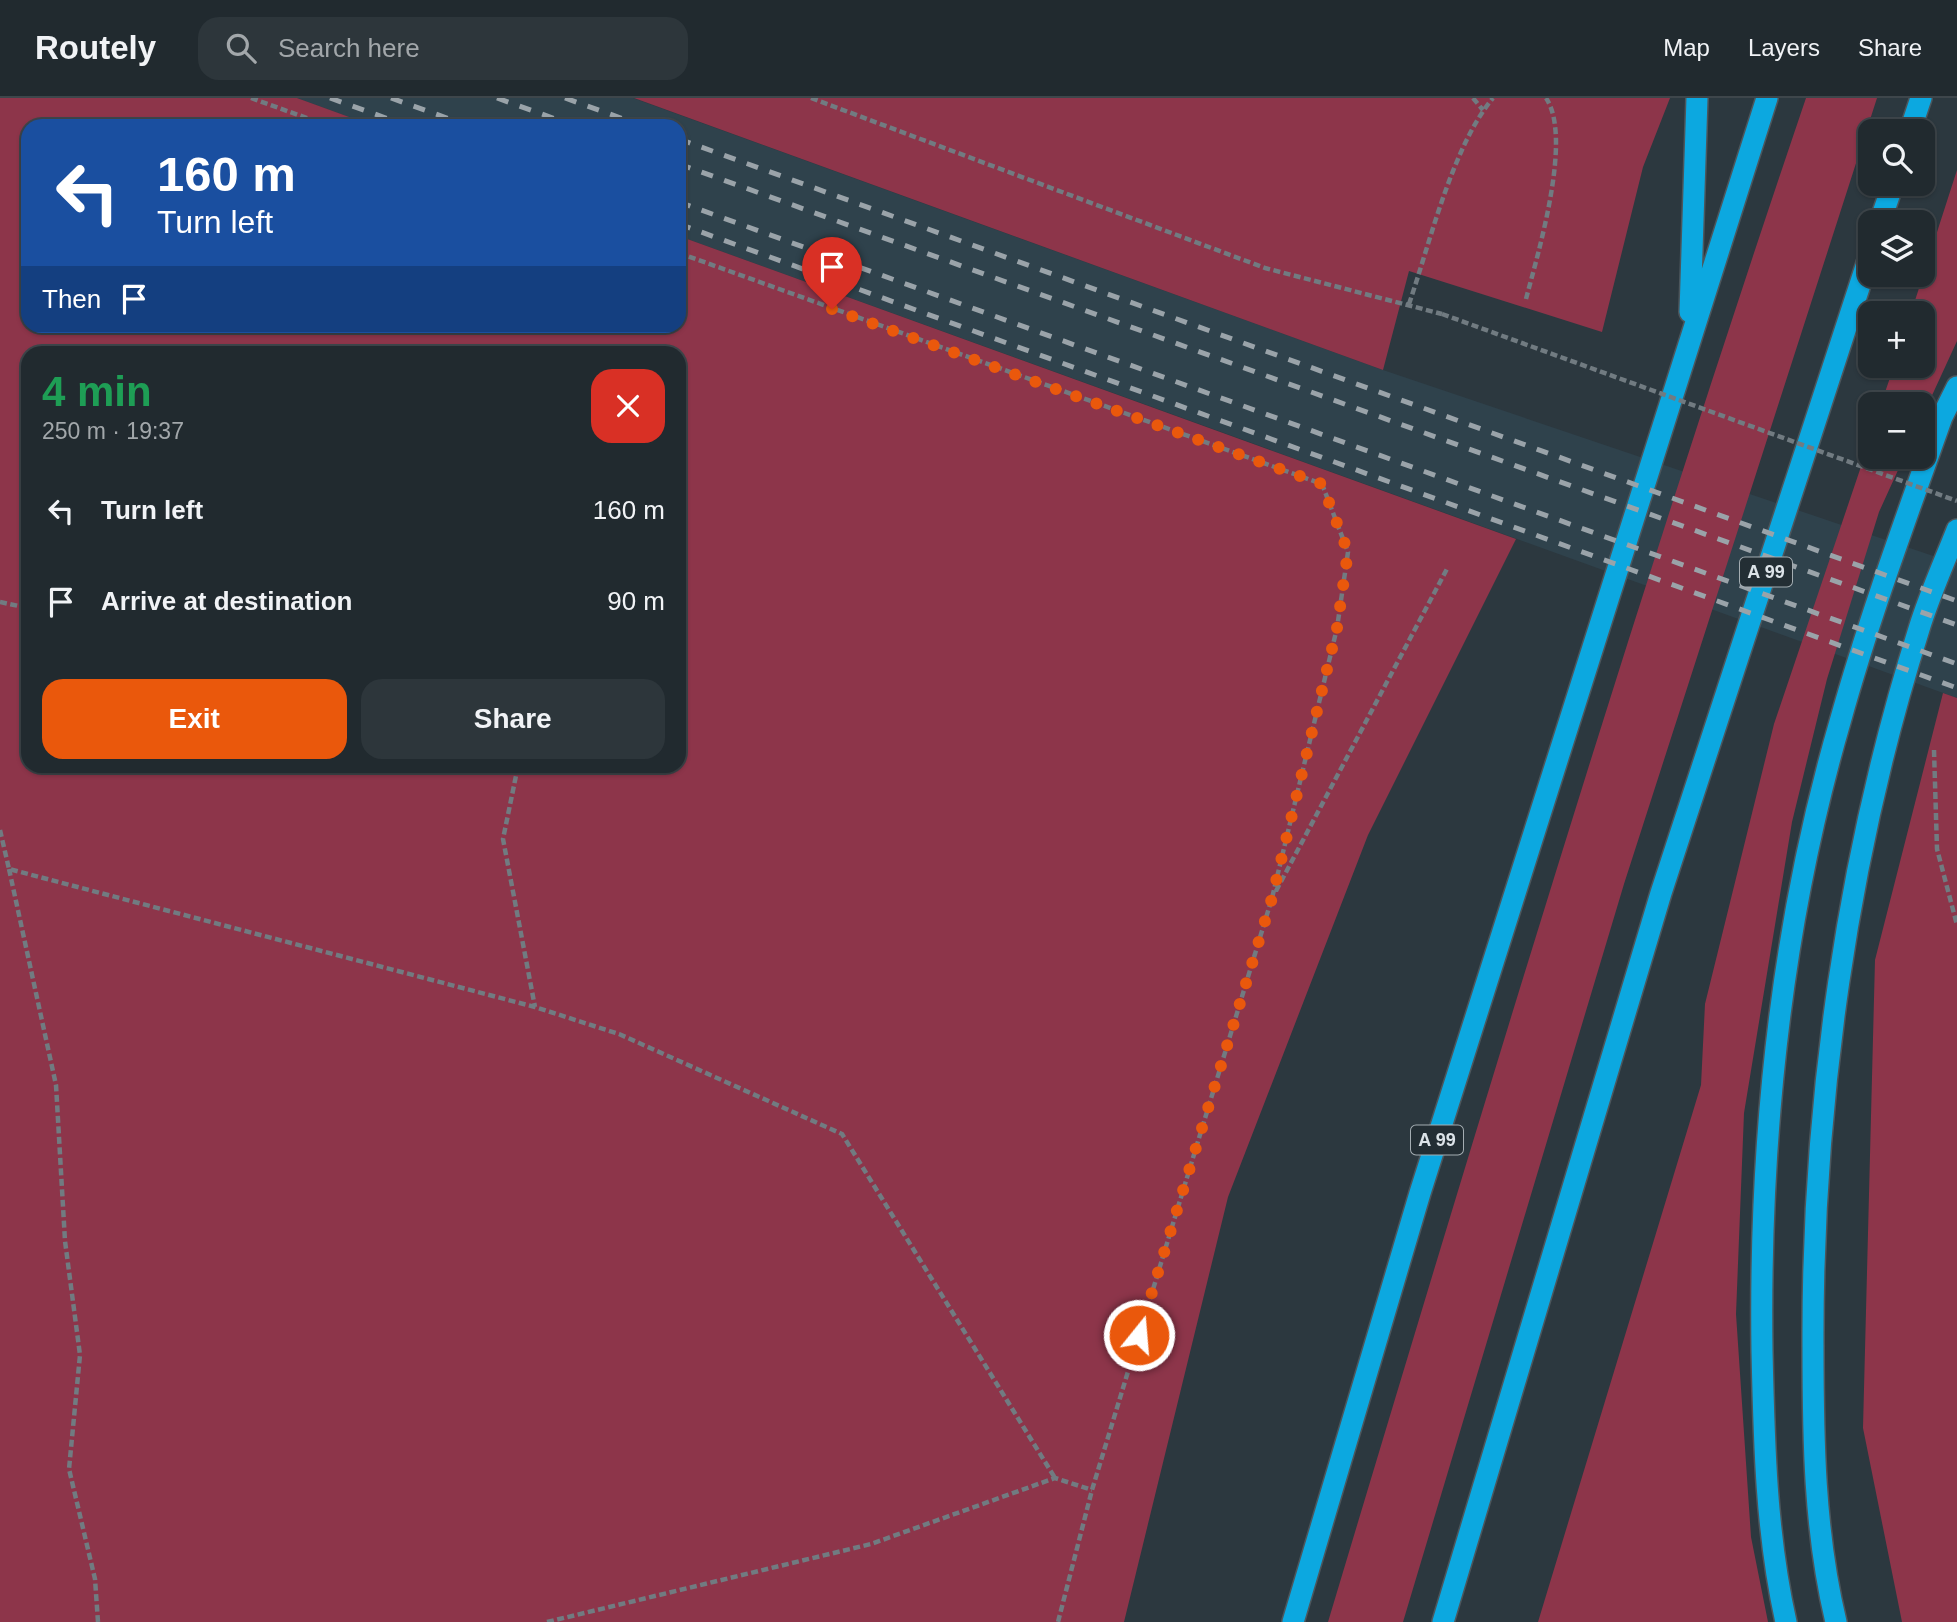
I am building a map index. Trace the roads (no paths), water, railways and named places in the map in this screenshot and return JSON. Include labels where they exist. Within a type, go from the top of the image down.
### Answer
[{"type":"highway","name":"A 99","points":[[1688,342],[1697,98]]},
{"type":"highway","name":"A 99","points":[[1293,1622],[1420,1193],[1767,98]]},
{"type":"highway","points":[[1914,119],[1921,98]]},
{"type":"highway","name":"A 99","points":[[1443,1622],[1661,893],[1859,287]]},
{"type":"highway","points":[[1786,1622],[1764,1445],[1761,1263],[1763,1193],[1779,1024],[1807,859],[1839,725],[1873,610],[1942,417],[1957,387]]},
{"type":"highway","points":[[1836,1622],[1821,1537],[1813,1444],[1813,1268],[1831,1038],[1858,868],[1888,747],[1919,628],[1957,530]]},
{"type":"railway","points":[[330,98],[388,119]]},
{"type":"railway","points":[[391,98],[450,119]]},
{"type":"railway","points":[[497,98],[556,119]]},
{"type":"railway","points":[[565,98],[624,119]]},
{"type":"railway","points":[[686,142],[1957,601]]},
{"type":"railway","points":[[686,167],[1957,625]]},
{"type":"railway","points":[[686,205],[1957,664]]},
{"type":"railway","points":[[686,227],[1957,688]]}]
